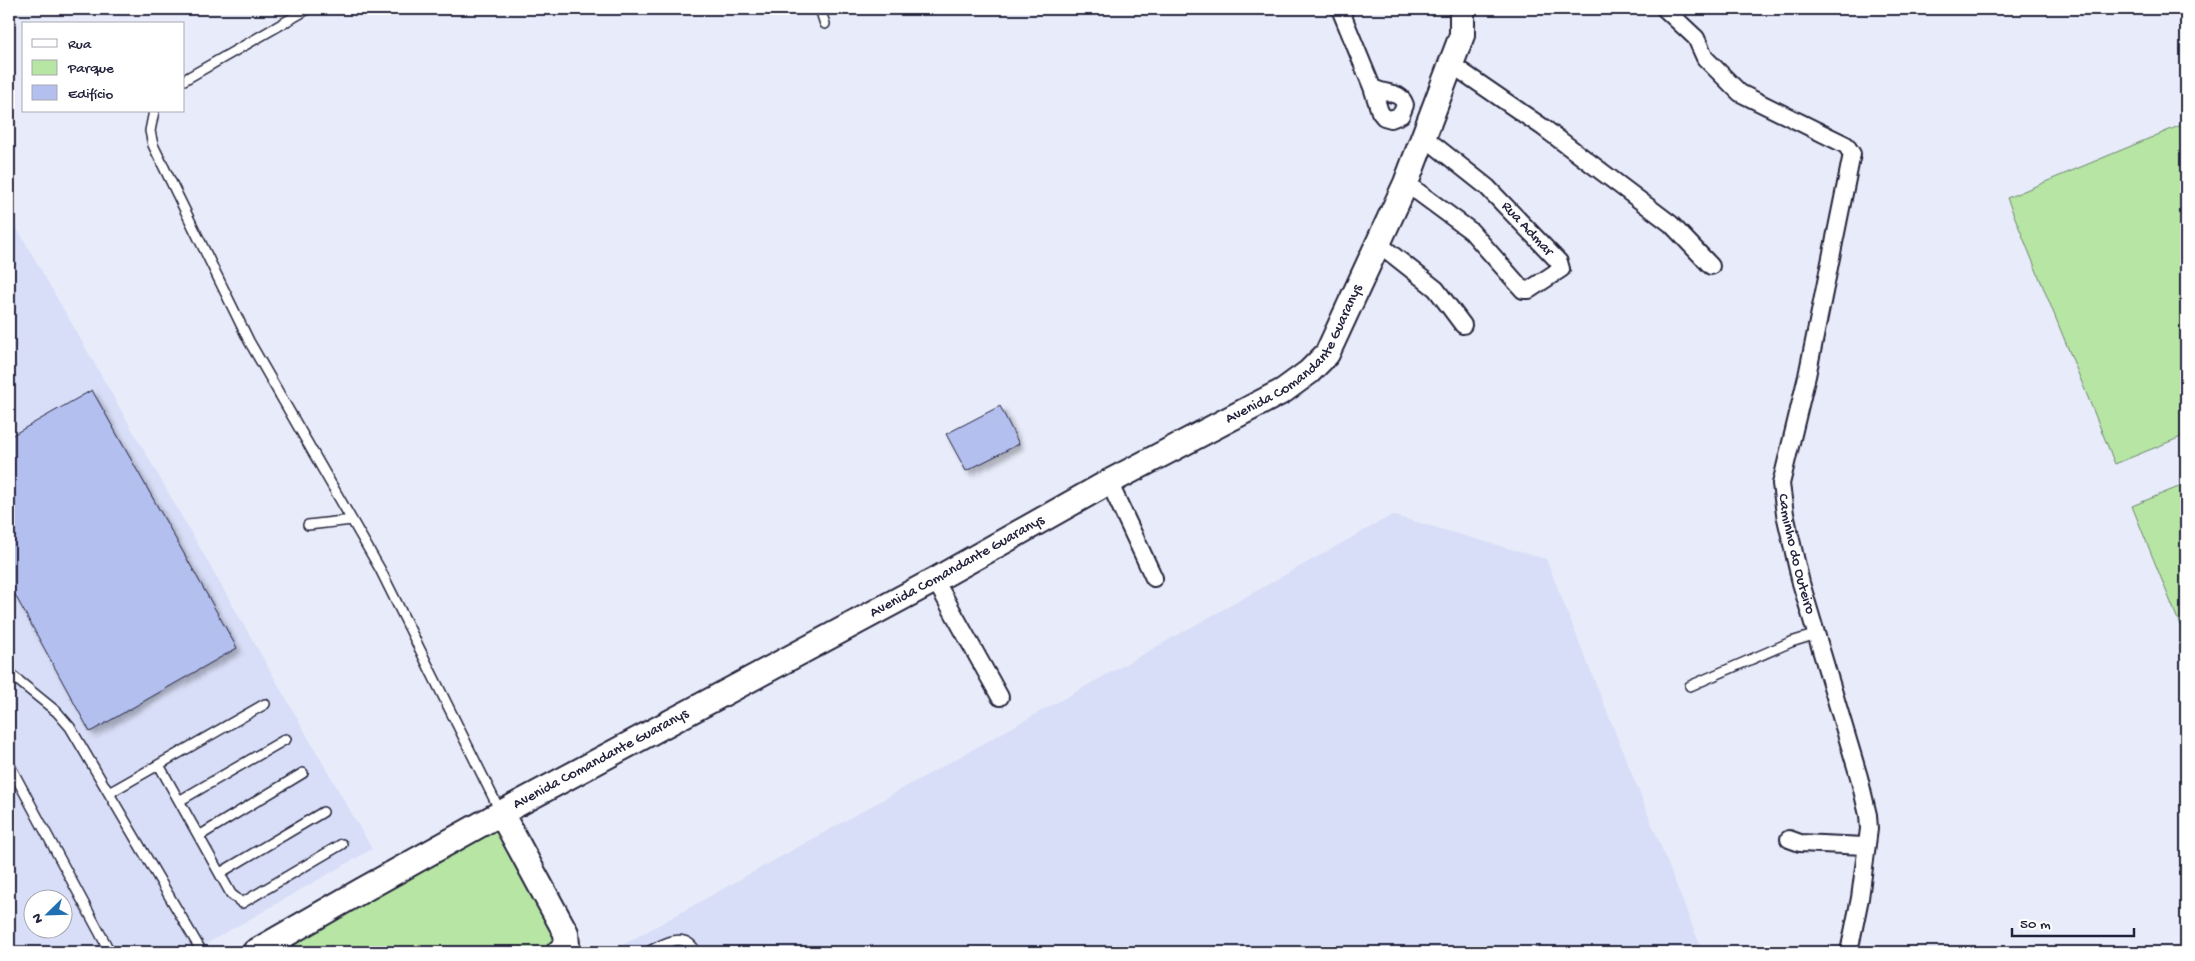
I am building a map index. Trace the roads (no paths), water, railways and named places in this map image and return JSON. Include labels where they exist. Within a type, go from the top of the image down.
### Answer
[{"type":"street","points":[[1340,9],[1372,88]]},
{"type":"street","name":"Avenida Comandante Guaranys","points":[[255,952],[361,890],[501,813],[936,580],[1110,482],[1283,391],[1309,372],[1327,354],[1380,244],[1406,183],[1462,35],[1464,9]]},
{"type":"street","name":"Caminho do Outeiro","points":[[1665,9],[1696,38],[1705,58],[1740,92],[1846,145],[1852,154],[1807,376],[1781,484],[1785,514],[1801,583],[1859,777],[1868,815],[1869,829],[1865,846],[1860,898],[1849,952]]},
{"type":"street","points":[[1451,64],[1544,128],[1671,224],[1711,266]]},
{"type":"street","name":"Rua Admar","points":[[1406,183],[1471,232],[1523,290],[1529,290],[1561,269],[1559,262],[1488,187],[1424,137]]},
{"type":"street","points":[[1380,244],[1436,288],[1463,325]]},
{"type":"street","points":[[1110,482],[1154,578]]},
{"type":"street","points":[[936,580],[1000,696]]},
{"type":"street","points":[[501,813],[566,933],[567,945],[559,952]]},
{"type":"street","points":[[1789,840],[1800,843],[1865,846]]},
{"type":"lane","points":[[185,79],[308,9]]},
{"type":"lane","points":[[820,9],[825,24]]},
{"type":"lane","points":[[154,112],[150,130],[152,145],[249,341],[380,569],[501,813]]},
{"type":"lane","points":[[308,525],[352,520]]},
{"type":"lane","points":[[1690,686],[1791,642],[1817,634]]},
{"type":"lane","points":[[9,673],[58,712],[70,727],[202,952]]},
{"type":"lane","points":[[109,793],[265,704]]},
{"type":"lane","points":[[179,801],[286,739]]},
{"type":"lane","points":[[9,764],[110,952]]},
{"type":"lane","points":[[159,765],[231,894],[242,903],[342,844]]},
{"type":"lane","points":[[199,836],[303,773]]},
{"type":"lane","points":[[220,873],[323,812]]},
{"type":"lane","points":[[648,952],[665,943],[676,940],[686,941],[693,946],[696,952]]}]
